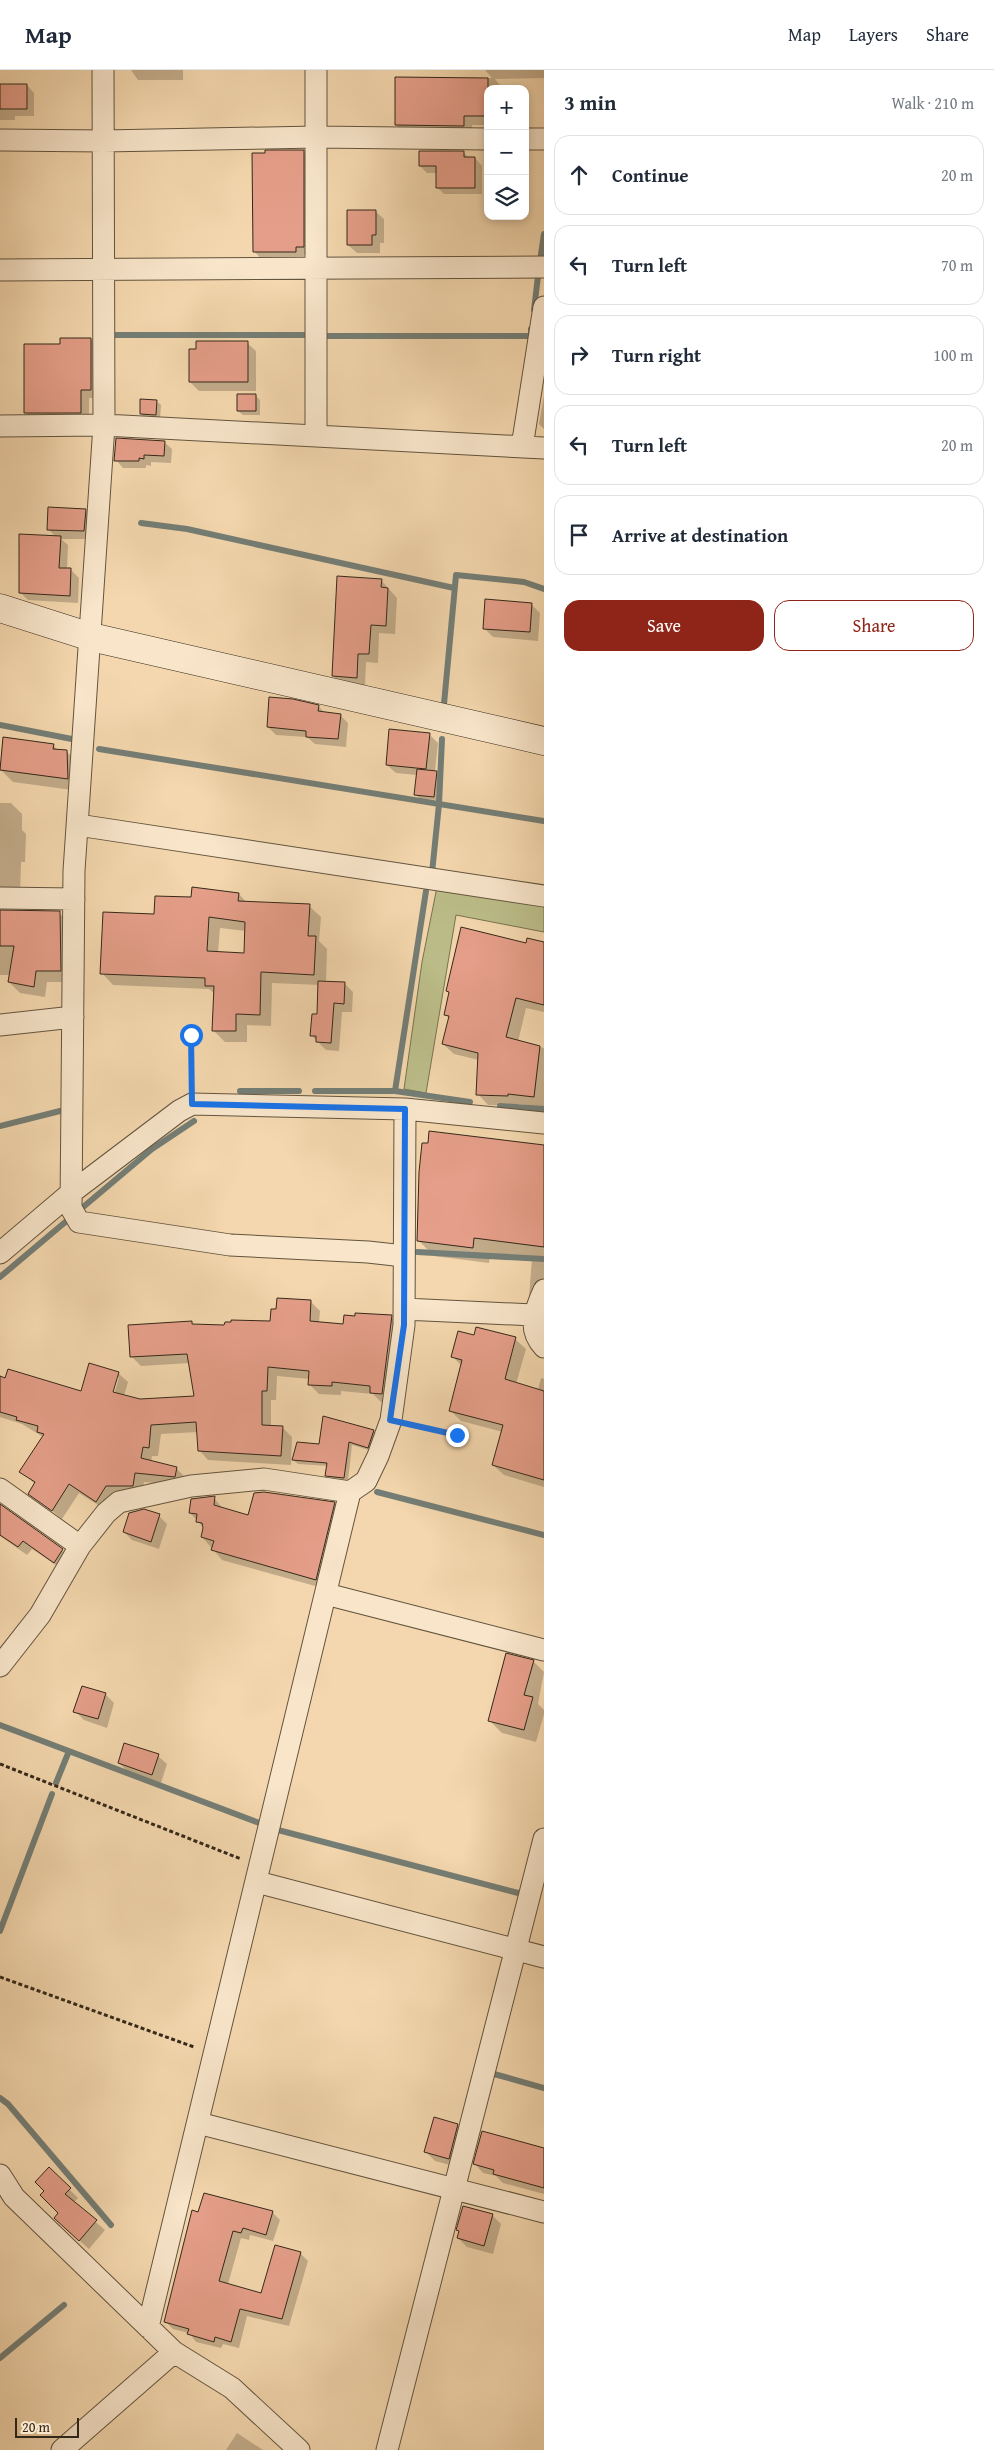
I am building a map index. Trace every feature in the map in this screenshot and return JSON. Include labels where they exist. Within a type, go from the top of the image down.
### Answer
[{"type":"street","points":[[74,1208],[74,899],[104,425],[103,70]]},
{"type":"street","points":[[316,70],[316,435]]},
{"type":"street","points":[[0,140],[103,141],[316,137],[484,139]]},
{"type":"street","points":[[529,139],[544,140]]},
{"type":"street","points":[[0,270],[544,268]]},
{"type":"street","points":[[522,447],[544,307]]},
{"type":"street","points":[[0,426],[104,425],[544,448]]},
{"type":"street","points":[[0,608],[91,637],[544,741]]},
{"type":"street","points":[[78,825],[544,896]]},
{"type":"street","points":[[0,898],[74,899]]},
{"type":"street","points":[[0,1024],[74,1017]]},
{"type":"street","points":[[0,1253],[74,1208],[179,1111],[192,1104],[405,1109],[544,1123]]},
{"type":"street","points":[[148,2326],[350,1492],[366,1481],[378,1456],[390,1420],[404,1309],[405,1109]]},
{"type":"street","points":[[74,1208],[230,1245],[368,1252],[404,1256]]},
{"type":"street","points":[[544,1290],[533,1315],[539,1342],[544,1347]]},
{"type":"street","points":[[404,1309],[533,1315]]},
{"type":"street","points":[[0,1666],[40,1615],[80,1546],[106,1513],[119,1502],[191,1486],[264,1479],[350,1492]]},
{"type":"street","points":[[0,1489],[80,1546]]},
{"type":"street","points":[[326,1594],[544,1650]]},
{"type":"street","points":[[387,2450],[514,1949],[544,1839]]},
{"type":"street","points":[[258,1874],[514,1949],[544,1956]]},
{"type":"street","points":[[198,2122],[544,2212]]},
{"type":"street","points":[[0,2175],[7,2203],[148,2326],[174,2352],[232,2388],[300,2450]]},
{"type":"street","points":[[62,2450],[174,2352]]},
{"type":"path","points":[[191,1035],[192,1104]]},
{"type":"path","points":[[390,1420],[457,1435]]},
{"type":"path","points":[[0,1764],[258,1874]]},
{"type":"path","points":[[0,1977],[215,2054]]},
{"type":"green space","points":[[437,887],[544,903],[544,932],[456,915],[426,1093],[404,1089],[422,962]]},
{"type":"building","points":[[395,77],[488,78],[488,85],[484,85],[484,116],[464,116],[464,126],[395,125]]},
{"type":"building","points":[[0,84],[27,84],[27,109],[0,109]]},
{"type":"building","points":[[265,150],[304,150],[304,247],[296,247],[296,252],[253,252],[252,153],[265,153]]},
{"type":"building","points":[[419,151],[464,151],[464,157],[475,157],[475,188],[436,188],[436,166],[419,166]]},
{"type":"building","points":[[347,210],[376,210],[376,235],[372,235],[372,245],[347,245]]},
{"type":"building","points":[[60,338],[91,338],[91,390],[81,390],[81,413],[24,413],[24,344],[60,344]]},
{"type":"building","points":[[196,341],[248,341],[248,382],[189,382],[189,349],[196,349]]},
{"type":"building","points":[[237,394],[256,394],[256,411],[237,411]]},
{"type":"building","points":[[140,399],[157,400],[156,415],[140,414]]},
{"type":"building","points":[[116,438],[165,441],[164,456],[144,455],[144,459],[139,458],[139,461],[114,461]]},
{"type":"building","points":[[48,507],[86,509],[84,531],[47,530]]},
{"type":"building","points":[[19,534],[61,536],[59,568],[71,568],[70,596],[19,593]]},
{"type":"building","points":[[337,576],[382,579],[381,587],[388,588],[386,626],[371,625],[369,654],[358,654],[357,678],[332,676]]},
{"type":"building","points":[[485,599],[532,603],[530,632],[483,629]]},
{"type":"building","points":[[269,697],[293,699],[319,705],[318,711],[341,714],[338,739],[306,737],[306,731],[267,727]]},
{"type":"building","points":[[389,729],[430,733],[426,769],[386,765]]},
{"type":"building","points":[[3,737],[54,744],[53,749],[67,750],[68,779],[0,770]]},
{"type":"building","points":[[417,769],[437,771],[434,797],[414,795]]},
{"type":"building","points":[[192,887],[239,893],[238,901],[310,904],[308,936],[316,936],[314,975],[261,972],[260,1015],[236,1014],[236,1031],[212,1031],[214,986],[205,986],[205,978],[100,974],[103,912],[154,914],[155,896],[191,897]],"holes":[[[209,917],[245,922],[244,953],[207,951]]]},
{"type":"building","points":[[0,910],[60,911],[61,971],[36,971],[34,987],[8,982],[14,946],[0,946]]},
{"type":"building","points":[[461,927],[526,943],[527,938],[544,942],[544,1005],[516,998],[506,1037],[540,1046],[534,1097],[508,1094],[508,1096],[476,1095],[478,1053],[442,1044],[449,1016],[444,1015],[449,992],[446,991]]},
{"type":"building","points":[[318,981],[345,982],[344,1004],[334,1003],[331,1043],[316,1042],[316,1036],[310,1036],[312,1014],[317,1014]]},
{"type":"building","points":[[429,1131],[544,1145],[544,1247],[474,1238],[473,1248],[417,1241],[419,1172],[422,1143],[428,1143]]},
{"type":"building","points":[[277,1298],[311,1300],[310,1321],[343,1324],[344,1315],[355,1316],[355,1313],[392,1315],[382,1394],[370,1393],[370,1386],[332,1382],[332,1386],[308,1385],[309,1371],[268,1367],[267,1391],[262,1391],[262,1425],[283,1426],[281,1456],[198,1451],[196,1422],[151,1425],[149,1448],[143,1447],[141,1458],[177,1467],[175,1477],[135,1473],[133,1486],[106,1486],[96,1502],[69,1484],[52,1511],[28,1494],[35,1482],[19,1472],[44,1434],[37,1432],[38,1426],[16,1420],[17,1417],[0,1412],[0,1376],[5,1378],[8,1369],[81,1391],[89,1363],[119,1372],[113,1392],[140,1399],[194,1396],[187,1354],[130,1357],[128,1325],[192,1321],[192,1324],[224,1325],[225,1322],[231,1322],[231,1320],[270,1321],[271,1309],[276,1309]]},
{"type":"building","points":[[476,1327],[516,1337],[505,1379],[544,1391],[544,1480],[492,1465],[503,1425],[449,1411],[462,1360],[451,1357],[458,1331],[474,1335]]},
{"type":"building","points":[[323,1416],[374,1430],[368,1448],[349,1442],[344,1478],[325,1476],[327,1463],[292,1460],[297,1442],[319,1444]]},
{"type":"building","points":[[264,1492],[335,1502],[316,1580],[211,1550],[214,1541],[201,1537],[202,1523],[196,1522],[197,1514],[189,1513],[191,1499],[215,1496],[214,1505],[248,1515],[254,1493]]},
{"type":"building","points":[[0,1504],[63,1549],[54,1563],[23,1541],[18,1547],[0,1535]]},
{"type":"building","points":[[144,1509],[160,1514],[151,1542],[123,1532],[129,1513]]},
{"type":"building","points":[[506,1653],[534,1660],[524,1695],[533,1697],[524,1730],[488,1721]]},
{"type":"building","points":[[82,1686],[106,1693],[98,1719],[73,1712]]},
{"type":"building","points":[[124,1743],[159,1754],[152,1775],[118,1763]]},
{"type":"building","points":[[434,2117],[458,2124],[449,2159],[424,2152]]},
{"type":"building","points":[[482,2131],[544,2148],[544,2188],[493,2174],[494,2170],[473,2164]]},
{"type":"building","points":[[49,2167],[71,2188],[65,2194],[97,2220],[79,2241],[54,2218],[58,2213],[40,2195],[44,2191],[35,2182]]},
{"type":"building","points":[[204,2193],[273,2211],[266,2235],[243,2228],[241,2233],[233,2231],[219,2281],[261,2293],[275,2245],[301,2252],[282,2319],[240,2309],[231,2342],[215,2337],[214,2342],[187,2334],[189,2329],[164,2322],[192,2210],[198,2212]]},
{"type":"building","points":[[463,2206],[493,2214],[484,2246],[457,2238],[459,2231],[456,2230]]},
{"type":"waterway","points":[[540,261],[544,234]]},
{"type":"waterway","points":[[534,310],[538,276]]},
{"type":"waterway","points":[[322,336],[531,336],[531,329]]},
{"type":"waterway","points":[[115,335],[307,335]]},
{"type":"waterway","points":[[141,523],[187,529],[454,588]]},
{"type":"waterway","points":[[444,704],[456,575],[524,582],[544,589]]},
{"type":"waterway","points":[[0,725],[77,740]]},
{"type":"waterway","points":[[432,873],[439,804],[442,739]]},
{"type":"waterway","points":[[99,749],[544,821]]},
{"type":"waterway","points":[[426,891],[395,1091],[470,1102]]},
{"type":"waterway","points":[[240,1091],[299,1091]]},
{"type":"waterway","points":[[315,1091],[395,1091]]},
{"type":"waterway","points":[[500,1106],[544,1109]]},
{"type":"waterway","points":[[0,1126],[60,1111]]},
{"type":"waterway","points":[[0,1277],[152,1149],[194,1121]]},
{"type":"waterway","points":[[417,1252],[544,1259]]},
{"type":"waterway","points":[[377,1492],[544,1535]]},
{"type":"waterway","points":[[0,1725],[262,1824]]},
{"type":"waterway","points":[[56,1783],[69,1751]]},
{"type":"waterway","points":[[0,1931],[52,1794]]},
{"type":"waterway","points":[[278,1830],[522,1894],[521,1898]]},
{"type":"waterway","points":[[494,2074],[544,2088]]},
{"type":"waterway","points":[[0,2098],[8,2104],[111,2225]]},
{"type":"waterway","points":[[0,2358],[64,2305]]},
{"type":"route","points":[[191,1035],[192,1104],[405,1109],[404,1325],[390,1420],[457,1435]]}]
